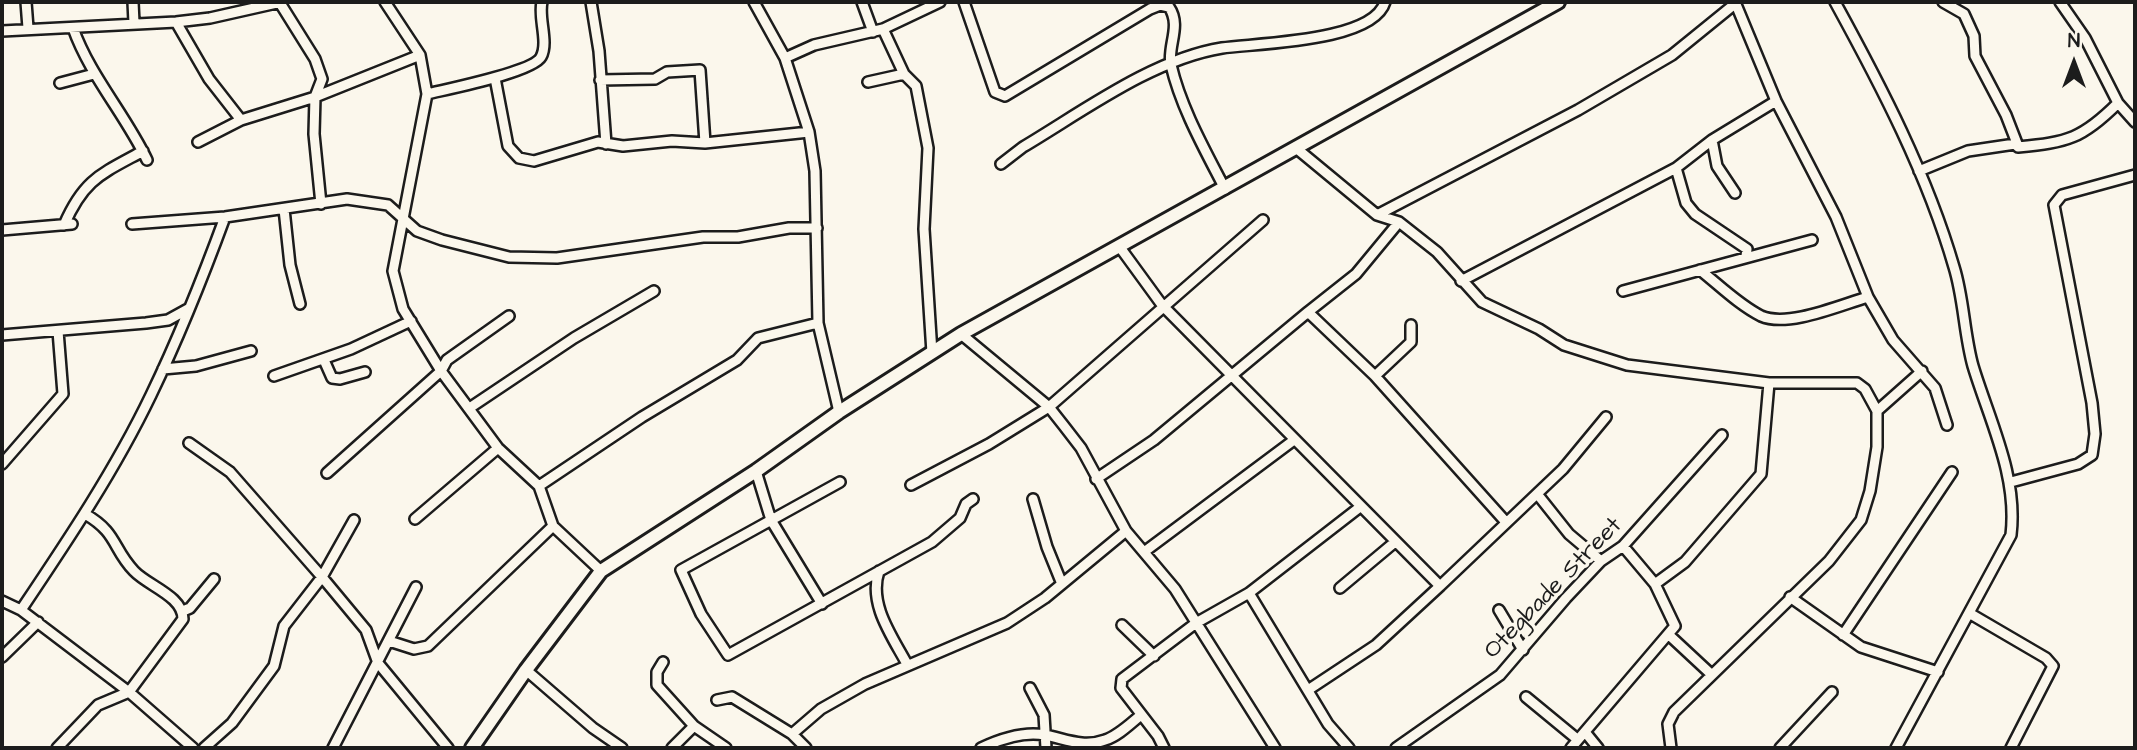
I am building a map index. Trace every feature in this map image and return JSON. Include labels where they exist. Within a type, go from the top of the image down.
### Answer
[{"type":"street","points":[[26,2],[28,29]]},
{"type":"street","points":[[133,2],[134,23]]},
{"type":"street","points":[[237,2],[240,12]]},
{"type":"street","points":[[2,31],[176,22],[240,12],[280,2],[315,59],[322,79],[314,97],[316,170],[321,204]]},
{"type":"street","points":[[385,2],[420,55],[427,94],[393,271],[402,309],[441,371],[471,407],[498,448],[539,486],[554,527],[601,571]]},
{"type":"street","points":[[427,94],[495,78],[531,65],[541,57],[542,2]]},
{"type":"street","points":[[591,2],[606,144]]},
{"type":"street","points":[[754,2],[785,58],[809,132],[815,171],[818,323],[839,411]]},
{"type":"street","points":[[862,2],[904,74],[916,86],[928,148],[924,229],[932,353]]},
{"type":"street","points":[[785,58],[814,45],[878,31],[940,2]]},
{"type":"street","points":[[964,2],[995,92],[1005,96],[1150,9],[1169,4],[1174,20],[1170,62],[1192,124],[1225,189]]},
{"type":"street","points":[[1001,164],[1023,147],[1170,62],[1219,49],[1353,29],[1376,16],[1385,2]]},
{"type":"street","points":[[472,748],[526,670],[601,571],[756,471],[839,411],[961,334],[1558,2]]},
{"type":"street","points":[[1377,215],[1578,110],[1672,55],[1735,2],[1776,101],[1836,216],[1867,297],[1893,340],[1939,394],[1947,425]]},
{"type":"street","points":[[1835,2],[1875,75],[1919,171],[1955,268],[1973,364],[2011,482],[2014,508],[2011,535],[1896,748]]},
{"type":"street","points":[[1943,2],[1964,14],[1973,36],[1975,56],[2007,115],[2018,148]]},
{"type":"street","points":[[2060,2],[2085,38],[2118,103],[2135,122]]},
{"type":"street","points":[[176,22],[209,79],[241,120]]},
{"type":"street","points":[[2,230],[68,225],[75,201],[94,178],[145,156],[126,120],[94,74],[73,28]]},
{"type":"street","points":[[198,142],[241,120],[314,97],[420,55]]},
{"type":"street","points":[[600,80],[654,79],[667,72],[700,70],[705,143]]},
{"type":"street","points":[[60,83],[94,74]]},
{"type":"street","points":[[868,82],[904,74]]},
{"type":"street","points":[[495,78],[512,154],[534,161],[586,144],[623,146],[671,141],[705,143],[809,132]]},
{"type":"street","points":[[1461,281],[1561,231],[1676,168],[1712,140],[1776,101]]},
{"type":"street","points":[[2018,148],[2048,144],[2091,130],[2118,103]]},
{"type":"street","points":[[1712,140],[1717,166],[1735,193]]},
{"type":"street","points":[[1919,171],[1968,151],[2015,144],[2018,148]]},
{"type":"street","points":[[1296,148],[1377,215],[1399,222],[1437,252],[1482,302],[1539,328],[1564,345],[1627,365],[1769,383],[1857,383],[1866,389],[1877,411],[1877,447],[1870,491],[1861,520],[1829,561],[1670,718],[1671,748]]},
{"type":"street","points":[[1676,168],[1685,203],[1695,214],[1747,250],[1746,256]]},
{"type":"street","points":[[2011,482],[2078,464],[2092,455],[2095,434],[2092,403],[2054,205],[2062,195],[2135,175]]},
{"type":"street","points":[[132,224],[225,217],[348,200],[376,202],[388,205],[417,231],[509,257],[529,258],[546,255],[557,258],[703,237],[738,237],[789,228],[817,228]]},
{"type":"street","points":[[284,209],[290,265],[300,304]]},
{"type":"street","points":[[21,610],[85,514],[163,369],[225,217]]},
{"type":"street","points":[[911,485],[989,444],[1049,407],[1263,220]]},
{"type":"street","points":[[1096,479],[1154,440],[1356,274],[1399,222]]},
{"type":"street","points":[[1623,291],[1812,240]]},
{"type":"street","points":[[1119,246],[1163,305],[1440,586]]},
{"type":"street","points":[[1700,270],[1756,313],[1769,318],[1787,320],[1867,297]]},
{"type":"street","points":[[471,407],[574,338],[654,291]]},
{"type":"street","points":[[2,333],[58,331],[168,320],[188,309]]},
{"type":"street","points":[[1308,312],[1375,376],[1505,521]]},
{"type":"street","points":[[327,473],[441,371],[447,360],[509,316]]},
{"type":"street","points":[[274,376],[324,360],[411,321]]},
{"type":"street","points":[[539,486],[642,417],[737,360],[758,338],[818,323]]},
{"type":"street","points":[[1375,376],[1407,346],[1411,325]]},
{"type":"street","points":[[2,464],[63,394],[58,331]]},
{"type":"street","points":[[961,334],[1049,407],[1081,449],[1126,531],[1175,589],[1275,748]]},
{"type":"street","points":[[163,369],[196,366],[251,351]]},
{"type":"street","points":[[324,360],[332,378],[340,379],[365,372]]},
{"type":"street","points":[[1877,411],[1922,371]]},
{"type":"street","points":[[1655,584],[1685,562],[1761,474],[1769,383]]},
{"type":"street","points":[[1308,690],[1376,645],[1505,521],[1538,495],[1606,417]]},
{"type":"street","name":"Otegbade Street","points":[[1396,748],[1500,675],[1601,561],[1623,546],[1722,435]]},
{"type":"street","points":[[1144,552],[1294,440]]},
{"type":"street","points":[[189,443],[230,472],[322,577],[366,631],[377,663],[448,748]]},
{"type":"street","points":[[415,519],[498,448]]},
{"type":"street","points":[[756,471],[771,520],[822,604]]},
{"type":"street","points":[[1843,635],[1952,472]]},
{"type":"street","points":[[840,482],[681,570],[701,614],[728,655],[932,542],[960,518],[966,504],[973,499]]},
{"type":"street","points":[[1538,495],[1569,534],[1601,561]]},
{"type":"street","points":[[1033,499],[1047,547],[1062,584]]},
{"type":"street","points":[[1164,748],[1119,684],[1196,623],[1249,593],[1360,507]]},
{"type":"street","points":[[57,748],[98,705],[130,692],[180,626],[183,611],[179,605],[134,571],[105,526],[85,514]]},
{"type":"street","points":[[204,748],[232,723],[274,666],[284,626],[322,577],[354,520]]},
{"type":"street","points":[[389,642],[414,649],[428,646],[554,527]]},
{"type":"street","points":[[792,734],[821,709],[907,664],[1007,623],[1062,584],[1126,531]]},
{"type":"street","points":[[1340,588],[1395,542]]},
{"type":"street","points":[[1526,697],[1574,744],[1675,626],[1655,584],[1623,546]]},
{"type":"street","points":[[879,571],[875,583],[876,600],[907,664]]},
{"type":"street","points":[[183,611],[190,608],[214,579]]},
{"type":"street","points":[[333,748],[416,587]]},
{"type":"street","points":[[1249,593],[1333,732],[1349,748]]},
{"type":"street","points":[[1790,597],[1843,635],[1874,652],[1938,672]]},
{"type":"street","points":[[2,601],[38,622],[130,692],[193,748]]},
{"type":"street","points":[[1499,610],[1523,650]]},
{"type":"street","points":[[1969,613],[2046,658],[2053,666],[2011,748]]},
{"type":"street","points":[[2,657],[38,622]]},
{"type":"street","points":[[1122,625],[1154,656]]},
{"type":"street","points":[[1669,635],[1712,675]]},
{"type":"street","points":[[663,662],[657,672],[657,685],[694,726],[726,748]]},
{"type":"street","points":[[526,670],[593,728],[622,748]]},
{"type":"street","points":[[1030,688],[1044,715],[1046,748]]},
{"type":"street","points":[[1780,748],[1832,692]]},
{"type":"street","points":[[717,700],[732,697],[792,734],[806,748]]},
{"type":"street","points":[[981,748],[1016,735],[1045,735],[1063,742],[1096,743],[1113,737],[1141,715]]},
{"type":"street","points":[[672,748],[694,726]]},
{"type":"street","points":[[1585,732],[1598,748]]}]
